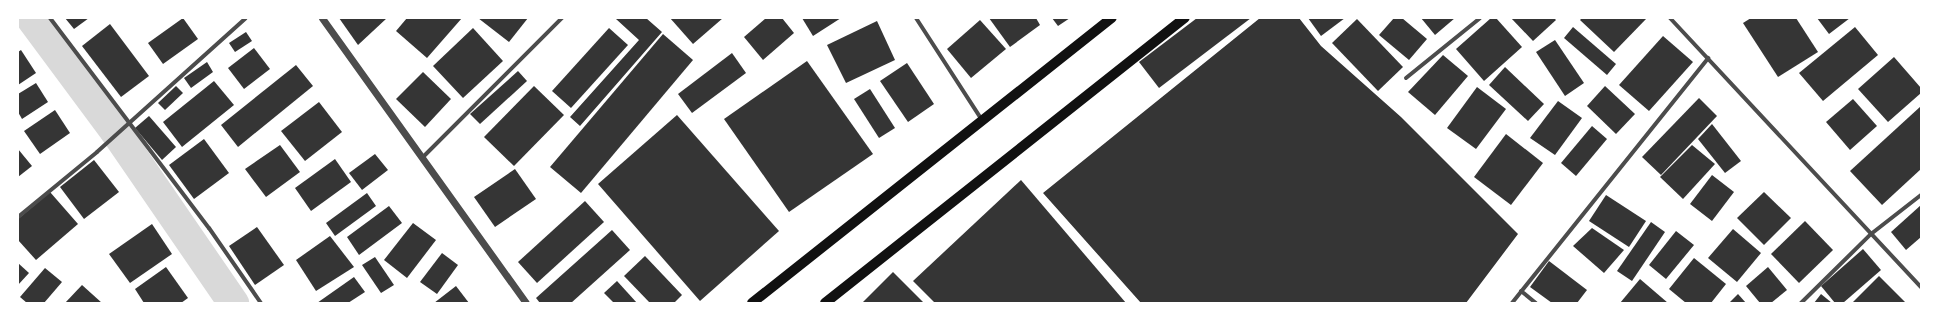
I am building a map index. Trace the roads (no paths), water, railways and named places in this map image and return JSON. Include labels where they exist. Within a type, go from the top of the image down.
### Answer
[{"type":"main road","points":[[752,303],[1112,18]]},
{"type":"main road","points":[[825,303],[1185,18]]},
{"type":"street","points":[[50,18],[128,124],[209,228],[261,303]]},
{"type":"street","points":[[18,217],[104,145],[246,18]]},
{"type":"street","points":[[322,18],[423,157],[526,303]]},
{"type":"street","points":[[423,157],[562,18]]},
{"type":"street","points":[[916,18],[982,121]]},
{"type":"street","points":[[1406,78],[1480,18]]},
{"type":"street","points":[[1670,18],[1921,287]]},
{"type":"street","points":[[1512,303],[1708,58]]},
{"type":"street","points":[[1800,303],[1871,234],[1921,194]]},
{"type":"street","points":[[1521,292],[1536,303]]},
{"type":"waterway","points":[[31,18],[115,131],[233,303]]}]
